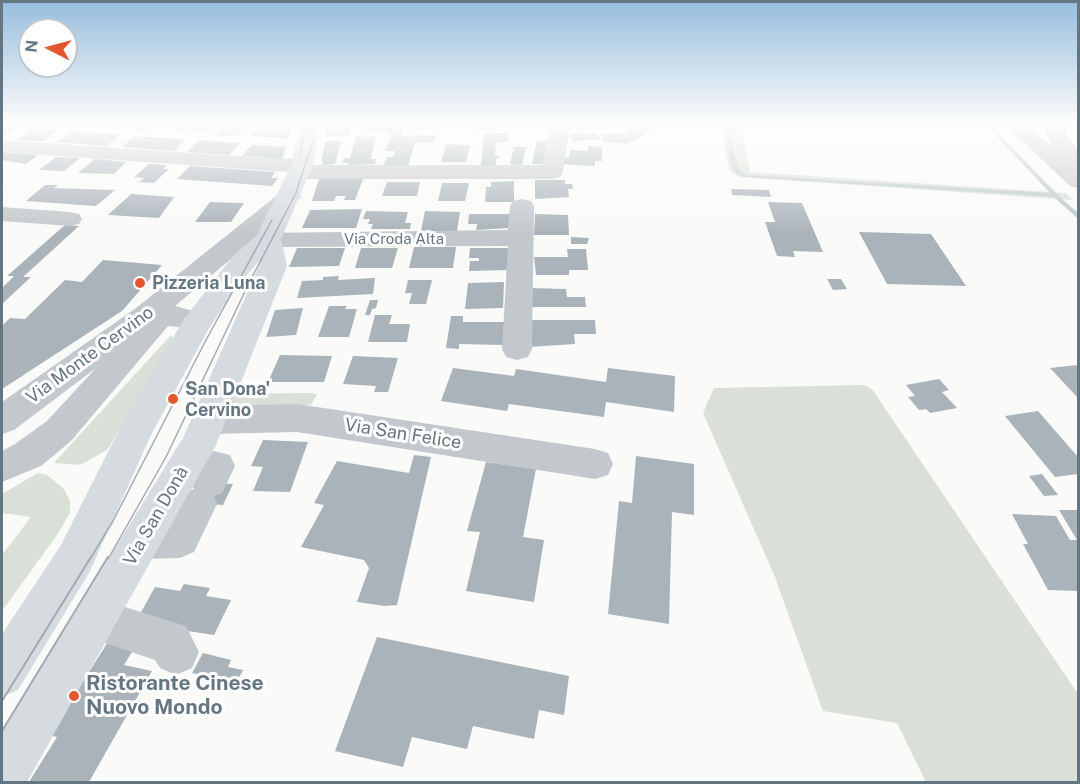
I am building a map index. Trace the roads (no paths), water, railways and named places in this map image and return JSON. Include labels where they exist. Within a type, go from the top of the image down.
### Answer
[{"type":"main road","name":"Via San Donà","points":[[198,482],[210,420],[261,256],[297,178],[301,162]]},
{"type":"main road","name":"Via San Donà","points":[[2,674],[75,559],[135,432],[195,326],[220,289],[261,256]]},
{"type":"main road","name":"Via San Donà","points":[[2,777],[143,540]]},
{"type":"street","points":[[219,162],[281,166],[297,178],[552,172],[554,162]]},
{"type":"street","points":[[1056,162],[1078,181]]},
{"type":"street","name":"Via Monte Cervino","points":[[2,420],[146,315],[204,269],[297,178]]},
{"type":"street","points":[[517,349],[522,206]]},
{"type":"street","points":[[2,214],[70,219]]},
{"type":"street","name":"Via Croda Alta","points":[[204,269],[224,262],[261,256],[520,238]]},
{"type":"street","name":"Via Monte Cervino","points":[[2,467],[28,454],[58,431],[159,318],[183,317],[195,326]]},
{"type":"street","name":"Via San Felice","points":[[210,420],[297,418],[594,464]]},
{"type":"street","points":[[143,540],[180,539],[198,482]]},
{"type":"street","points":[[96,620],[170,642],[177,652]]},
{"type":"waterway","points":[[733,162],[739,173],[746,176],[1055,195]]},
{"type":"waterway","points":[[1023,162],[1055,195]]},
{"type":"waterway","points":[[1055,195],[1078,216]]},
{"type":"tram line","points":[[108,559],[166,457],[249,283],[296,193],[306,162]]},
{"type":"tram line","points":[[90,559],[113,521],[206,340],[272,220]]},
{"type":"tram line","points":[[2,701],[91,557]]},
{"type":"tram line","points":[[2,731],[108,557]]},
{"type":"place","name":"Pizzeria Luna","points":[[140,283]]},
{"type":"place","name":"San Dona' Cervino","points":[[173,399]]},
{"type":"place","name":"Ristorante Cinese Nuovo Mondo","points":[[74,696]]}]
